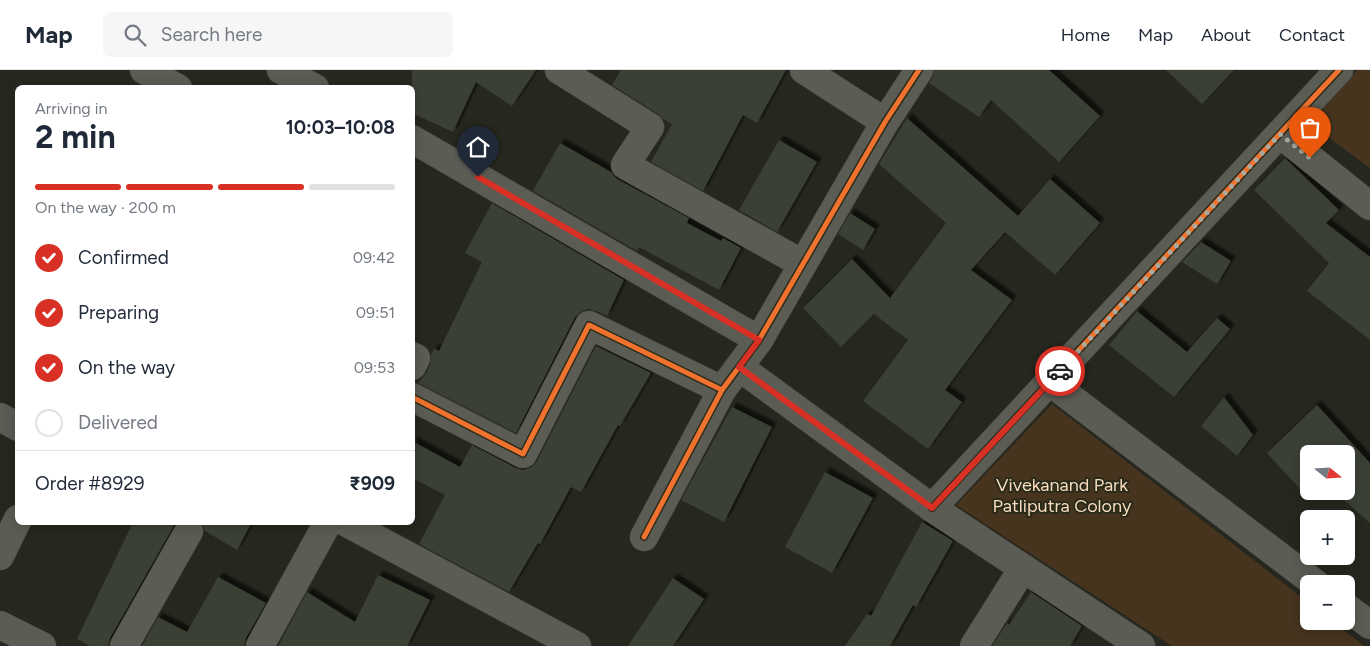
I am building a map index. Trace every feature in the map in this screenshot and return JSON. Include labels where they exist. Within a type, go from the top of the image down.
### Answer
[{"type":"street","points":[[144,70],[172,85]]},
{"type":"street","points":[[281,70],[309,85]]},
{"type":"street","points":[[559,70],[650,127],[625,165],[803,264]]},
{"type":"street","points":[[804,70],[884,122]]},
{"type":"street","points":[[644,537],[722,390],[759,340],[884,122],[919,70]]},
{"type":"street","points":[[932,508],[1338,70]]},
{"type":"street","points":[[1280,134],[1370,206]]},
{"type":"street","points":[[415,141],[759,340]]},
{"type":"street","points":[[415,399],[523,454],[589,325],[722,390]]},
{"type":"street","points":[[739,367],[932,508],[1141,646]]},
{"type":"street","points":[[1050,382],[1304,575]]},
{"type":"street","points":[[0,417],[15,425]]},
{"type":"street","points":[[0,556],[15,525]]},
{"type":"street","points":[[260,646],[326,525]]},
{"type":"street","points":[[351,525],[577,646]]},
{"type":"street","points":[[124,646],[189,531]]},
{"type":"street","points":[[974,646],[1023,568]]},
{"type":"street","points":[[1355,614],[1370,625]]},
{"type":"street","points":[[0,625],[42,646]]},
{"type":"green space","points":[[1357,70],[1370,70],[1370,168],[1310,124]]},
{"type":"green space","name":"Vivekanand Park Patliputra Colony","points":[[1052,404],[1300,596],[1300,630],[1344,630],[1364,646],[1172,646],[956,505]]},
{"type":"building","points":[[412,70],[536,70],[512,106],[476,82],[453,132],[415,114],[415,85],[412,85]]},
{"type":"building","points":[[621,70],[786,70],[757,123],[743,115],[703,191],[651,162],[672,124],[612,85]]},
{"type":"building","points":[[934,70],[1049,70],[1100,116],[1059,162],[991,100],[979,117],[929,83]]},
{"type":"building","points":[[1166,70],[1234,70],[1202,104]]},
{"type":"building","points":[[907,118],[1018,216],[1050,179],[1100,223],[1055,275],[1005,232],[971,270],[1012,300],[945,390],[962,402],[928,449],[863,401],[908,340],[874,314],[841,347],[803,308],[852,259],[890,298],[946,223],[879,164]]},
{"type":"building","points":[[779,140],[817,162],[777,232],[739,210]]},
{"type":"building","points":[[560,143],[611,172],[617,179],[689,218],[687,223],[721,241],[723,238],[741,248],[719,290],[639,247],[637,251],[533,191]]},
{"type":"building","points":[[1285,158],[1339,210],[1326,223],[1370,257],[1370,340],[1307,291],[1329,263],[1254,190]]},
{"type":"building","points":[[492,203],[624,280],[607,316],[588,309],[575,317],[516,433],[418,383],[430,365],[434,349],[439,351],[482,262],[465,253]]},
{"type":"building","points":[[850,213],[875,229],[863,250],[838,234]]},
{"type":"building","points":[[1201,242],[1231,261],[1217,284],[1182,262]]},
{"type":"building","points":[[1137,311],[1187,352],[1217,318],[1230,329],[1174,397],[1109,345]]},
{"type":"building","points":[[596,346],[651,373],[620,426],[618,425],[581,492],[571,487],[540,544],[538,543],[509,592],[419,544],[445,495],[415,480],[415,443],[460,467],[472,445],[523,470],[531,467],[537,461]]},
{"type":"building","points":[[1224,397],[1253,435],[1237,456],[1201,426]]},
{"type":"building","points":[[1317,405],[1354,445],[1300,445],[1300,489],[1267,453]]},
{"type":"building","points":[[732,407],[772,427],[724,522],[681,500]]},
{"type":"building","points":[[1355,447],[1370,463],[1370,523],[1344,500],[1355,500]]},
{"type":"building","points":[[825,472],[873,498],[832,573],[785,547]]},
{"type":"building","points":[[922,522],[953,541],[916,607],[913,605],[890,646],[845,646],[867,614],[871,616]]},
{"type":"building","points":[[132,525],[174,525],[110,638],[108,646],[90,646],[77,639]]},
{"type":"building","points":[[203,525],[250,525],[237,550],[205,531]]},
{"type":"building","points":[[378,575],[430,600],[407,646],[278,646],[307,592],[355,622]]},
{"type":"building","points":[[218,577],[266,603],[246,638],[244,646],[142,646],[158,617],[187,632]]},
{"type":"building","points":[[673,578],[704,599],[673,646],[628,646]]},
{"type":"building","points":[[1031,592],[1082,626],[1070,646],[992,646],[1007,623],[1009,625]]},
{"type":"cycle path","points":[[644,537],[722,390],[759,340],[885,122],[919,70]]},
{"type":"cycle path","points":[[932,508],[1339,70]]},
{"type":"cycle path","points":[[415,399],[523,454],[589,325],[722,390]]},
{"type":"way so far","points":[[1060,371],[1280,134],[1310,158]]},
{"type":"route","points":[[478,177],[759,340],[739,367],[932,508],[1060,371]]}]
